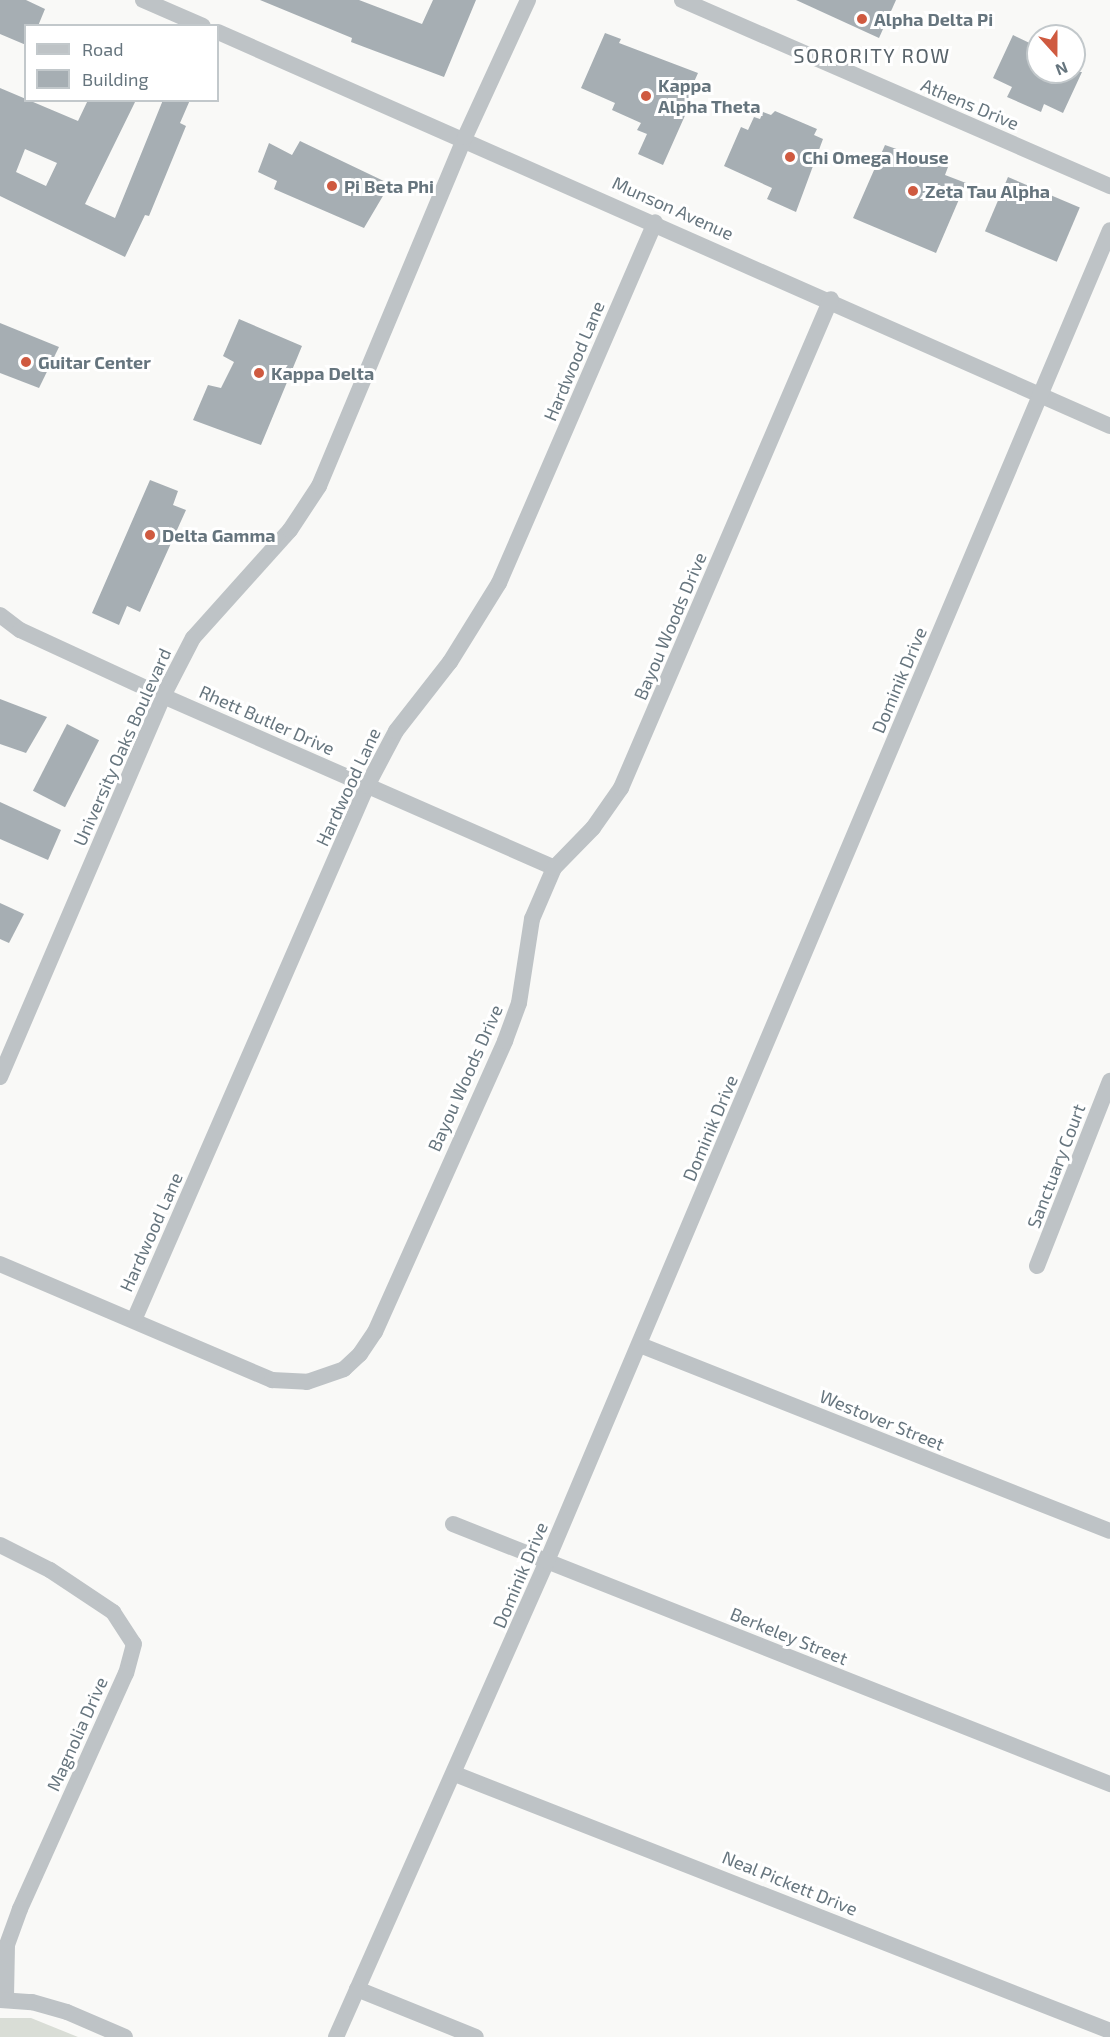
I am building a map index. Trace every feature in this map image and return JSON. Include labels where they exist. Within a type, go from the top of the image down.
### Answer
[{"type":"street","points":[[143,0],[198,24]]},
{"type":"street","name":"University Oaks Boulevard","points":[[0,1077],[163,696],[193,638],[290,530],[319,486],[465,137],[528,0]]},
{"type":"street","name":"Athens Drive","points":[[682,0],[1110,186]]},
{"type":"street","name":"Munson Avenue","points":[[219,32],[465,137],[1041,392],[1110,426]]},
{"type":"street","name":"Hardwood Lane","points":[[134,1320],[367,786],[396,731],[456,654],[499,583],[655,222]]},
{"type":"street","name":"Dominik Drive","points":[[336,2037],[455,1774],[640,1345],[1110,230]]},
{"type":"street","name":"Bayou Woods Drive","points":[[0,1264],[282,1382],[307,1382],[344,1369],[360,1354],[375,1332],[505,1041],[519,1003],[532,919],[554,868],[593,828],[621,788],[831,299]]},
{"type":"street","name":"Rhett Butler Drive","points":[[0,615],[20,630],[163,696],[554,868]]},
{"type":"street","name":"Sanctuary Court","points":[[1037,1266],[1110,1081]]},
{"type":"street","name":"Westover Street","points":[[640,1345],[1110,1531]]},
{"type":"street","name":"Berkeley Street","points":[[453,1524],[1110,1784]]},
{"type":"street","name":"Magnolia Drive","points":[[0,1545],[50,1570],[113,1612],[134,1644],[126,1673],[16,1918],[7,1945],[3,1999]]},
{"type":"street","name":"Neal Pickett Drive","points":[[455,1774],[1110,2031]]},
{"type":"street","points":[[357,1989],[476,2037]]},
{"type":"street","points":[[3,1999],[67,2013],[125,2037]]},
{"type":"shaded area","points":[[0,2018],[31,2018],[78,2037],[0,2037]]},
{"type":"building","points":[[0,0],[26,0],[45,9],[39,24],[24,24],[24,44],[0,34]]},
{"type":"building","points":[[260,0],[359,0],[422,24],[433,0],[476,0],[444,77],[351,42],[352,38]]},
{"type":"building","name":"Alpha Delta Pi","points":[[796,0],[896,0],[879,38]]},
{"type":"building","name":"Kappa Alpha Theta","points":[[605,33],[621,39],[619,43],[698,73],[694,82],[699,84],[663,165],[638,154],[647,134],[637,130],[641,123],[612,110],[615,103],[581,88]]},
{"type":"building","points":[[1013,35],[1026,41],[1026,84],[1076,84],[1063,113],[1044,104],[1041,112],[1007,97],[1012,87],[993,78]]},
{"type":"building","points":[[0,88],[24,98],[24,102],[33,102],[78,121],[87,102],[135,102],[85,204],[115,218],[162,102],[189,102],[180,123],[186,126],[149,216],[145,215],[125,257],[0,196]],"holes":[[[25,149],[57,163],[46,186],[16,172]]]},
{"type":"building","name":"Chi Omega House","points":[[775,111],[817,129],[814,135],[823,139],[796,212],[767,199],[772,188],[724,166],[741,127],[748,130],[754,117],[760,119],[763,112],[771,115]]},
{"type":"building","name":"Pi Beta Phi","points":[[300,141],[390,184],[364,228],[274,189],[277,181],[258,172],[269,143],[292,155]]},
{"type":"building","name":"Zeta Tau Alpha","points":[[885,145],[948,167],[945,175],[966,183],[936,253],[853,218]]},
{"type":"building","points":[[1008,177],[1080,207],[1057,262],[985,231]]},
{"type":"building","name":"Kappa Delta","points":[[239,319],[302,346],[261,445],[193,420],[208,385],[221,388],[234,362],[223,356]]},
{"type":"building","name":"Guitar Center","points":[[0,323],[59,347],[39,388],[0,373]]},
{"type":"building","name":"Delta Gamma","points":[[150,480],[178,491],[173,505],[186,510],[140,612],[127,606],[119,625],[92,613]]},
{"type":"building","points":[[0,699],[47,717],[26,753],[0,744]]},
{"type":"building","points":[[67,724],[99,740],[65,807],[33,791]]},
{"type":"building","points":[[0,802],[61,830],[48,860],[0,839]]},
{"type":"building","points":[[0,903],[24,914],[9,943],[0,939]]},
{"type":"place","name":"Alpha Delta Pi","points":[[862,19]]},
{"type":"place","name":"Kappa Alpha Theta","points":[[646,96]]},
{"type":"place","name":"Chi Omega House","points":[[790,157]]},
{"type":"place","name":"Pi Beta Phi","points":[[332,186]]},
{"type":"place","name":"Zeta Tau Alpha","points":[[913,191]]},
{"type":"place","name":"Guitar Center","points":[[26,362]]},
{"type":"place","name":"Kappa Delta","points":[[259,373]]},
{"type":"place","name":"Delta Gamma","points":[[150,535]]},
{"type":"district","name":"SORORITY ROW","points":[[872,55]]}]
